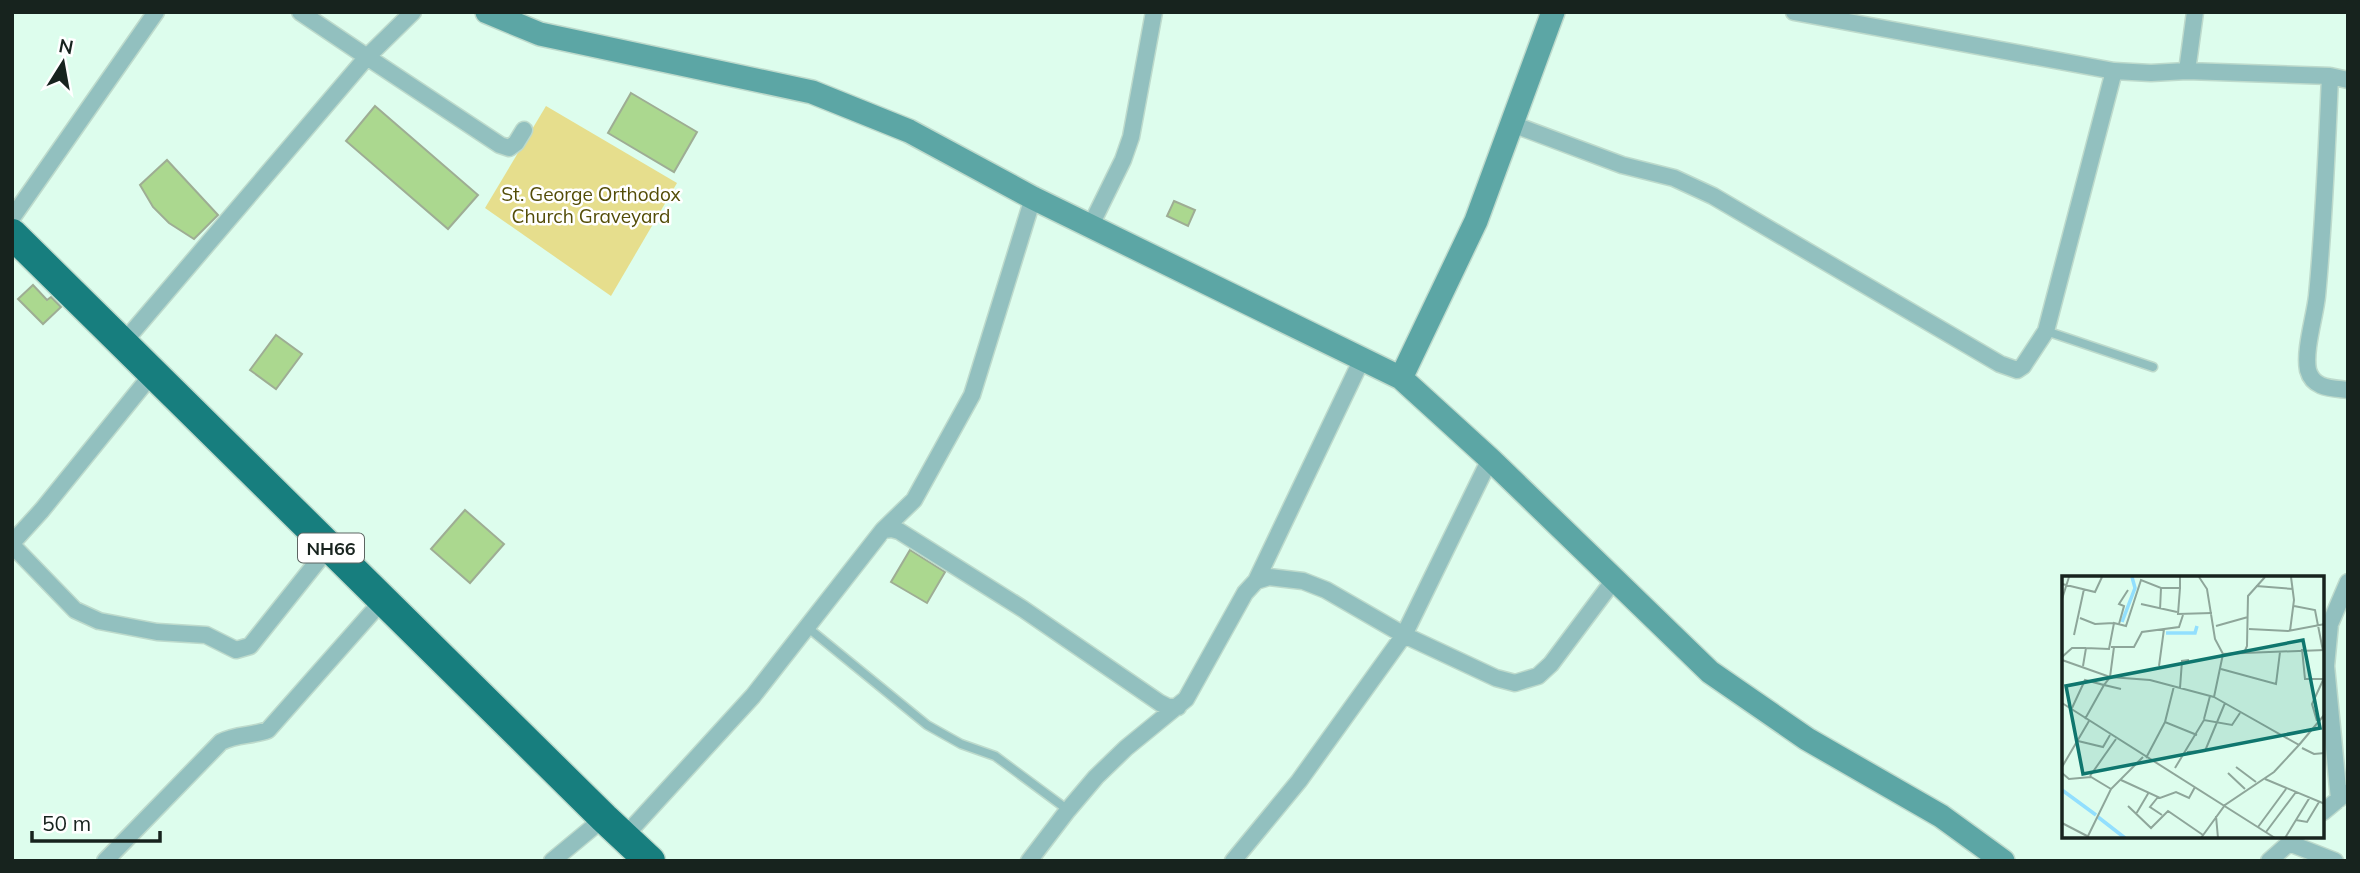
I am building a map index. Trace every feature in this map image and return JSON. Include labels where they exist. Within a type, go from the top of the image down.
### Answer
[{"type":"highway","name":"NH66","points":[[12,234],[650,861]]},
{"type":"street","points":[[12,218],[156,12]]},
{"type":"street","points":[[300,12],[500,145],[509,148],[516,143],[524,130]]},
{"type":"street","points":[[123,343],[367,57],[413,12]]},
{"type":"street","points":[[487,12],[540,34],[812,92],[909,131],[1090,227],[1401,378],[1490,459],[1710,672],[1807,739],[1941,816],[2003,861]]},
{"type":"street","points":[[1090,227],[1123,160],[1131,137],[1154,12]]},
{"type":"street","points":[[1401,378],[1476,221],[1553,12]]},
{"type":"street","points":[[1794,12],[2114,71],[2330,76],[2348,80]]},
{"type":"street","points":[[2187,71],[2195,12]]},
{"type":"street","points":[[1512,124],[1622,165],[1674,178],[1713,196],[2010,369],[2017,370],[2023,366],[2046,331],[2114,71]]},
{"type":"street","points":[[2330,76],[2317,298],[2308,370],[2314,382],[2325,388],[2348,390]]},
{"type":"street","points":[[552,861],[614,827],[753,696],[883,530],[914,500],[972,395],[1033,198]]},
{"type":"street","points":[[1031,859],[1068,810],[1126,748],[1186,699],[1245,593],[1256,581],[1362,359]]},
{"type":"street","points":[[153,373],[12,544],[75,610],[99,621],[157,632],[206,635],[236,650],[250,646],[329,547]]},
{"type":"street","points":[[1234,861],[1299,781],[1404,635],[1490,459]]},
{"type":"street","points":[[883,530],[898,531],[1023,609],[1160,703],[1168,707],[1178,707]]},
{"type":"street","points":[[1256,581],[1269,577],[1303,581],[1326,590],[1404,635],[1496,678],[1515,683],[1538,676],[1551,664],[1614,580]]},
{"type":"street","points":[[2325,810],[2343,795],[2326,666],[2330,624],[2348,582]]},
{"type":"street","points":[[105,861],[221,742],[230,737],[253,735],[268,730],[383,600]]},
{"type":"street","points":[[2269,861],[2292,840],[2335,861]]},
{"type":"street","points":[[1031,859],[1050,861]]},
{"type":"lane","points":[[2046,331],[2153,367]]},
{"type":"lane","points":[[807,627],[927,725],[961,744],[995,756],[1068,810]]},
{"type":"green space","name":"St. George Orthodox Church Graveyard","points":[[546,106],[677,183],[611,296],[485,208]]},
{"type":"building","points":[[631,93],[697,132],[674,172],[608,133]]},
{"type":"building","points":[[375,106],[478,195],[448,229],[346,141]]},
{"type":"building","points":[[167,160],[218,215],[194,239],[169,223],[153,207],[140,185]]},
{"type":"building","points":[[1174,201],[1195,210],[1188,226],[1167,216]]},
{"type":"building","points":[[33,285],[47,300],[51,297],[61,307],[43,324],[18,299]]},
{"type":"building","points":[[276,335],[302,354],[276,389],[250,370]]},
{"type":"building","points":[[465,510],[504,544],[470,583],[431,549]]},
{"type":"building","points":[[910,550],[945,572],[927,603],[891,582]]}]
